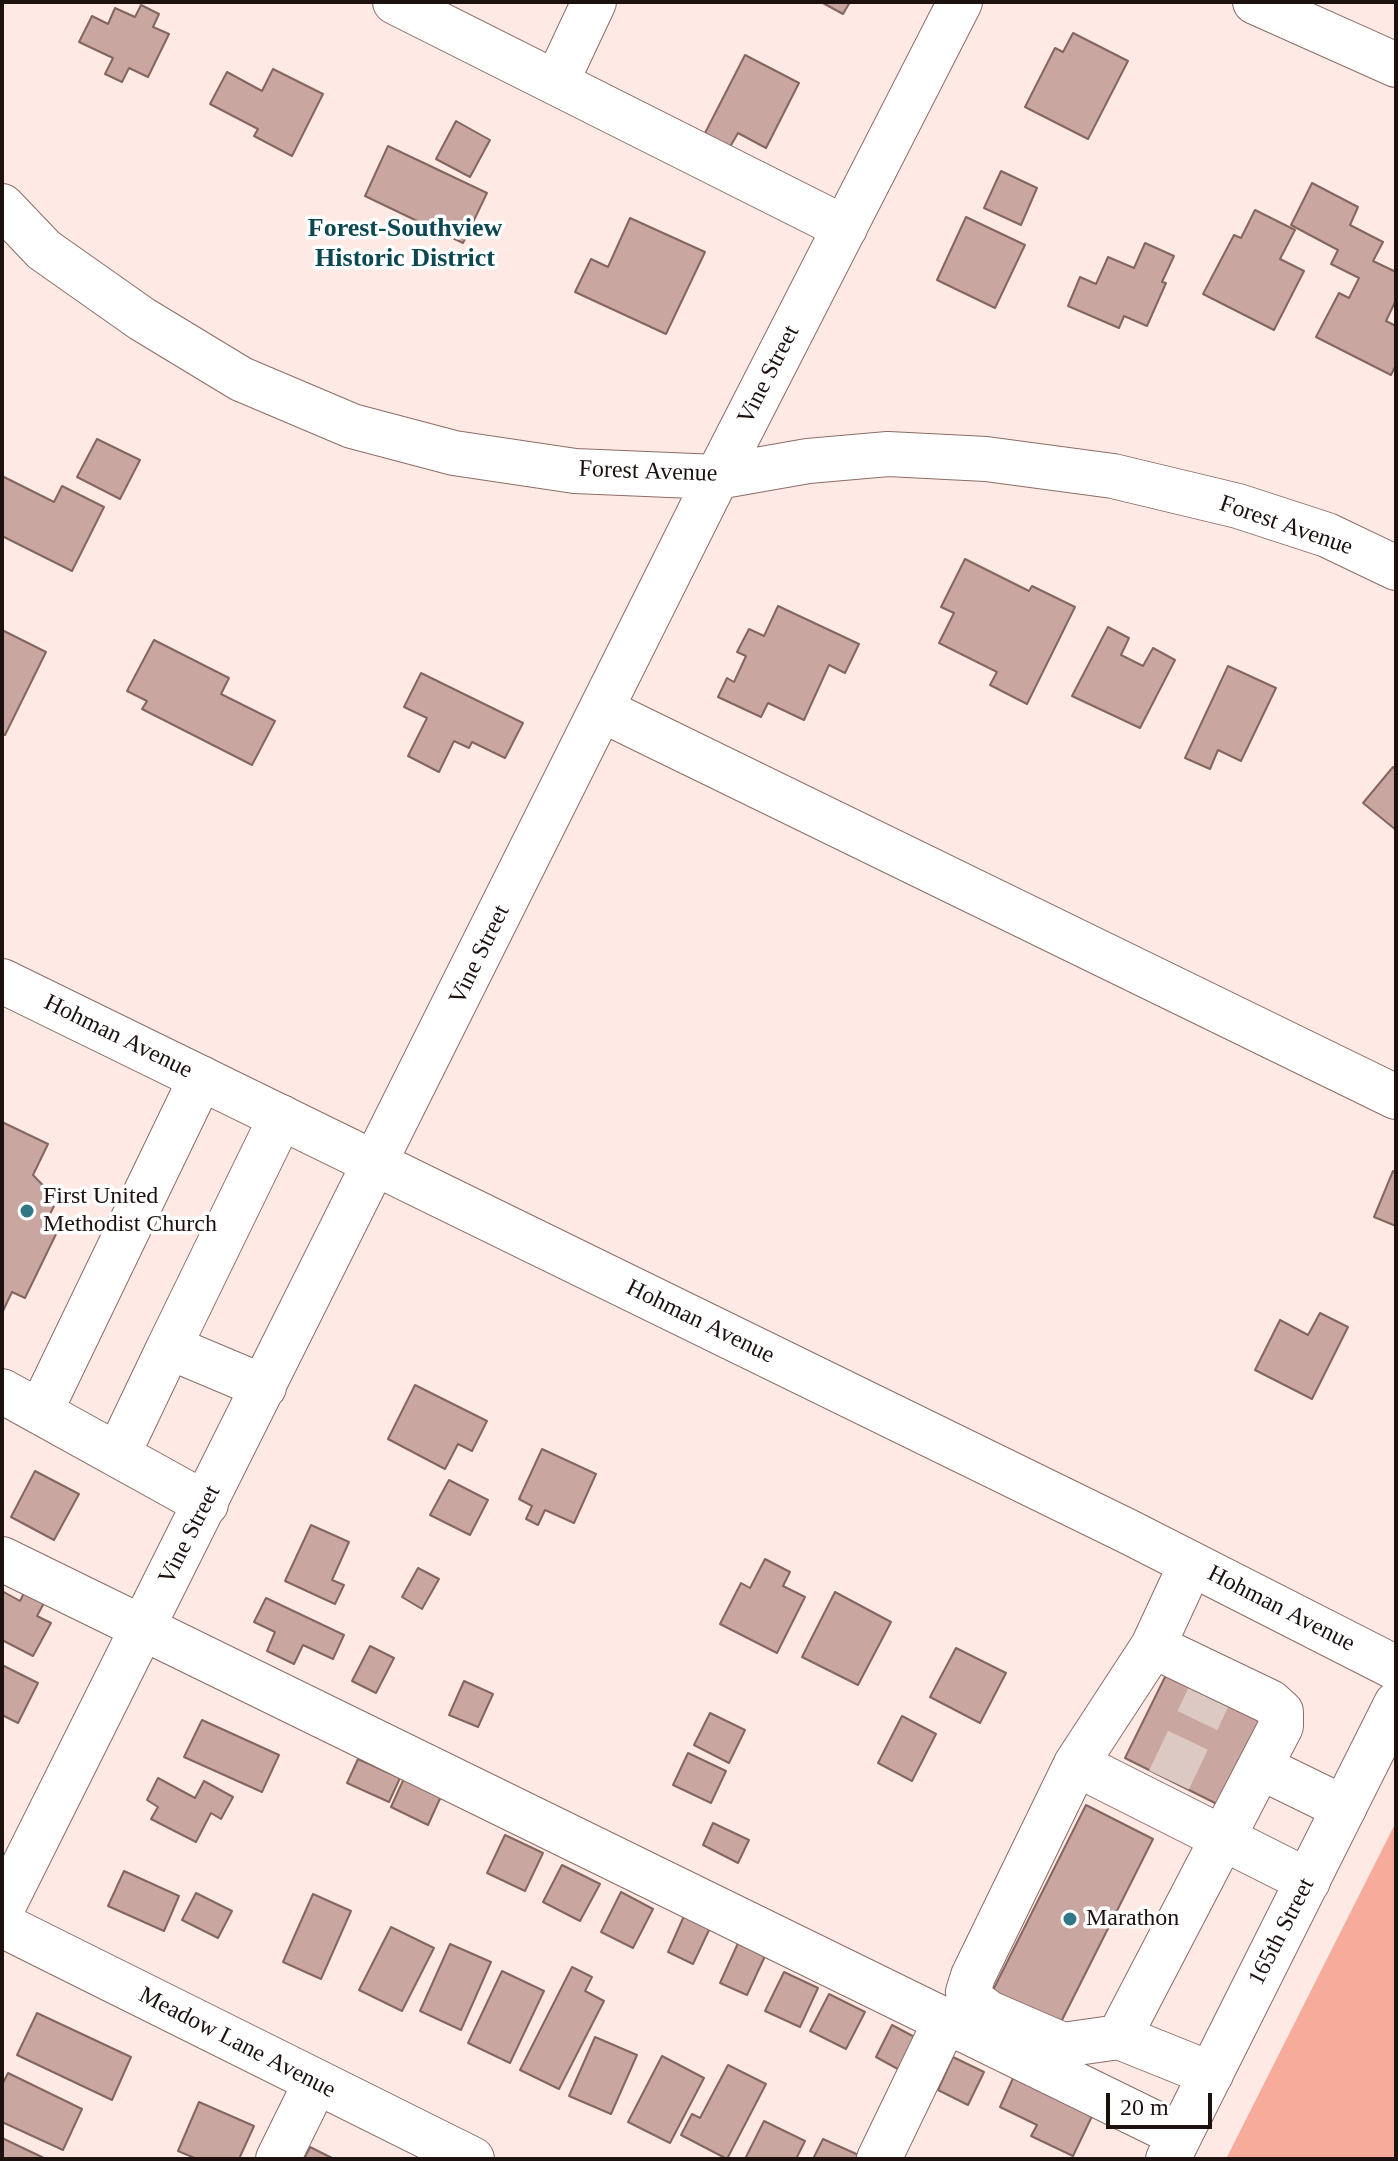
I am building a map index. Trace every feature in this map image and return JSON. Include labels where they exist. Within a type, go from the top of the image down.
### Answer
[{"type":"street","points":[[395,2],[845,228]]},
{"type":"street","points":[[556,83],[594,2]]},
{"type":"street","name":"Vine Street","points":[[2,1909],[717,477],[960,2]]},
{"type":"street","points":[[1255,2],[1396,65]]},
{"type":"street","name":"Forest Avenue","points":[[2,206],[44,250],[142,319],[241,379],[352,426],[454,453],[575,471],[717,477],[808,461],[888,454],[986,459],[1113,476],[1268,516],[1327,535],[1396,568]]},
{"type":"street","points":[[602,710],[1396,1097]]},
{"type":"street","name":"Hohman Avenue","points":[[2,981],[1191,1564],[1396,1668]]},
{"type":"street","points":[[40,1412],[201,1078]]},
{"type":"street","points":[[118,1454],[281,1117]]},
{"type":"street","points":[[169,1347],[264,1387]]},
{"type":"street","points":[[2,1391],[206,1504]]},
{"type":"street","points":[[2,1559],[946,2020],[1174,2147]]},
{"type":"street","points":[[1191,1564],[1153,1646],[1076,1764],[968,1992],[989,2013],[1063,2045],[1119,2037],[1211,2074]]},
{"type":"street","points":[[1119,2037],[1281,1726],[1281,1712],[1270,1702],[1214,1685],[1153,1646]]},
{"type":"street","name":"165th Street","points":[[1174,2147],[1396,1704]]},
{"type":"street","points":[[1076,1764],[1163,1793],[1222,1839],[1308,1881]]},
{"type":"street","points":[[1260,1767],[1344,1808]]},
{"type":"street","name":"Meadow Lane Avenue","points":[[2,1925],[472,2159]]},
{"type":"street","points":[[879,2159],[946,2020]]},
{"type":"street","points":[[278,2159],[316,2082]]},
{"type":"shaded area","points":[[1396,1822],[1396,2159],[1226,2159]]},
{"type":"building","points":[[821,2],[850,2],[843,14]]},
{"type":"building","points":[[141,5],[159,14],[153,27],[169,34],[148,77],[129,68],[122,82],[105,74],[113,58],[79,42],[92,16],[108,24],[115,8],[135,17]]},
{"type":"building","points":[[1073,33],[1128,61],[1088,139],[1025,107],[1055,48],[1063,52]]},
{"type":"building","points":[[745,55],[799,83],[766,148],[738,133],[730,147],[705,133]]},
{"type":"building","points":[[273,69],[323,94],[292,156],[254,136],[258,129],[210,104],[227,72],[262,91]]},
{"type":"building","points":[[456,121],[490,140],[470,177],[436,159]]},
{"type":"building","points":[[388,146],[487,193],[463,243],[365,196]]},
{"type":"building","points":[[1001,171],[1037,188],[1021,225],[984,208]]},
{"type":"building","points":[[1312,183],[1358,207],[1350,225],[1383,242],[1373,261],[1396,272],[1396,300],[1386,321],[1396,326],[1396,365],[1391,375],[1316,337],[1339,293],[1349,298],[1359,278],[1331,264],[1338,250],[1291,225]]},
{"type":"building","points":[[1255,210],[1295,230],[1280,259],[1304,271],[1274,330],[1203,294],[1234,235],[1241,238]]},
{"type":"building","points":[[966,217],[1025,245],[995,308],[937,280]]},
{"type":"building","points":[[630,218],[705,252],[666,334],[575,292],[591,259],[608,267]]},
{"type":"building","points":[[1145,243],[1174,256],[1147,326],[1124,316],[1119,328],[1068,306],[1080,277],[1096,284],[1108,257],[1134,268]]},
{"type":"building","points":[[97,439],[140,460],[120,499],[77,477]]},
{"type":"building","points":[[2,476],[54,502],[62,486],[104,507],[72,571],[2,536]]},
{"type":"building","points":[[965,559],[1029,591],[1032,586],[1075,607],[1027,704],[990,685],[997,672],[939,643],[954,613],[941,607]]},
{"type":"building","points":[[778,606],[859,644],[845,673],[829,665],[804,720],[768,703],[761,717],[718,697],[727,678],[734,682],[746,656],[737,652],[749,629],[764,636]]},
{"type":"building","points":[[1108,627],[1129,638],[1121,655],[1143,666],[1153,648],[1175,660],[1140,728],[1072,696]]},
{"type":"building","points":[[2,630],[46,652],[5,735],[2,734]]},
{"type":"building","points":[[154,640],[229,678],[221,694],[275,721],[252,765],[142,709],[147,701],[127,691]]},
{"type":"building","points":[[1228,666],[1276,688],[1241,761],[1218,750],[1210,769],[1185,758]]},
{"type":"building","points":[[421,673],[523,723],[505,758],[472,742],[469,748],[454,741],[439,772],[408,756],[427,718],[404,707]]},
{"type":"building","points":[[1393,767],[1396,770],[1396,830],[1363,803]]},
{"type":"building","name":"First United Methodist Church","points":[[2,1122],[48,1144],[33,1175],[57,1200],[46,1222],[59,1228],[25,1298],[12,1292],[2,1313]]},
{"type":"building","points":[[1393,1171],[1396,1173],[1396,1226],[1374,1217]]},
{"type":"building","points":[[1320,1313],[1348,1327],[1312,1399],[1255,1370],[1280,1320],[1308,1335]]},
{"type":"building","points":[[415,1385],[487,1421],[472,1451],[458,1444],[445,1469],[388,1439]]},
{"type":"building","points":[[542,1449],[596,1474],[574,1523],[545,1510],[538,1525],[526,1519],[532,1506],[519,1499]]},
{"type":"building","points":[[35,1471],[79,1494],[54,1540],[11,1517]]},
{"type":"building","points":[[449,1480],[488,1500],[470,1535],[430,1515]]},
{"type":"building","points":[[311,1525],[349,1542],[332,1580],[344,1585],[335,1604],[285,1581]]},
{"type":"building","points":[[765,1559],[790,1572],[783,1586],[805,1597],[777,1653],[720,1624],[741,1583],[750,1588]]},
{"type":"building","points":[[418,1568],[439,1579],[422,1609],[402,1597]]},
{"type":"building","points":[[2,1591],[20,1601],[24,1593],[44,1603],[37,1616],[51,1623],[33,1656],[2,1640]]},
{"type":"building","points":[[835,1592],[891,1622],[858,1685],[802,1657]]},
{"type":"building","points":[[266,1598],[344,1635],[333,1659],[303,1645],[294,1664],[267,1651],[275,1632],[254,1622]]},
{"type":"building","points":[[370,1646],[394,1658],[376,1693],[352,1681]]},
{"type":"building","points":[[956,1648],[1006,1673],[980,1723],[930,1697]]},
{"type":"building","points":[[2,1665],[38,1683],[18,1723],[2,1715]]},
{"type":"building","points":[[1167,1673],[1270,1723],[1227,1809],[1125,1758]]},
{"type":"building","points":[[464,1681],[493,1694],[478,1727],[449,1715]]},
{"type":"building","points":[[710,1713],[745,1730],[729,1763],[694,1745]]},
{"type":"building","points":[[902,1716],[936,1734],[912,1781],[878,1763]]},
{"type":"building","points":[[202,1720],[279,1755],[262,1792],[184,1757]]},
{"type":"building","points":[[688,1753],[726,1771],[711,1803],[673,1785]]},
{"type":"building","points":[[358,1759],[400,1778],[389,1802],[347,1783]]},
{"type":"building","points":[[406,1774],[443,1792],[428,1825],[391,1807]]},
{"type":"building","points":[[158,1778],[195,1798],[204,1781],[233,1797],[221,1819],[211,1813],[196,1842],[151,1819],[158,1807],[147,1800]]},
{"type":"building","name":"Marathon","points":[[1086,1805],[1153,1839],[1055,2034],[988,2000]]},
{"type":"building","points":[[713,1823],[749,1840],[738,1863],[703,1845]]},
{"type":"building","points":[[505,1835],[543,1853],[525,1891],[487,1873]]},
{"type":"building","points":[[562,1865],[600,1884],[580,1921],[543,1902]]},
{"type":"building","points":[[124,1871],[179,1896],[164,1931],[108,1906]]},
{"type":"building","points":[[621,1892],[653,1909],[633,1948],[601,1932]]},
{"type":"building","points":[[196,1893],[232,1911],[218,1938],[182,1920]]},
{"type":"building","points":[[313,1894],[351,1911],[321,1979],[283,1962]]},
{"type":"building","points":[[684,1916],[710,1928],[693,1964],[668,1952]]},
{"type":"building","points":[[391,1927],[434,1948],[402,2011],[359,1990]]},
{"type":"building","points":[[739,1941],[766,1954],[747,1995],[720,1983]]},
{"type":"building","points":[[450,1944],[491,1962],[461,2030],[420,2011]]},
{"type":"building","points":[[572,1967],[592,1977],[585,1991],[604,2001],[559,2089],[520,2070]]},
{"type":"building","points":[[502,1971],[544,1991],[510,2063],[468,2043]]},
{"type":"building","points":[[784,1972],[818,1988],[800,2027],[765,2011]]},
{"type":"building","points":[[829,1994],[865,2012],[846,2049],[810,2031]]},
{"type":"building","points":[[37,2013],[131,2057],[112,2100],[17,2055]]},
{"type":"building","points":[[892,2025],[924,2042],[907,2074],[876,2057]]},
{"type":"building","points":[[595,2037],[637,2055],[611,2114],[569,2096]]},
{"type":"building","points":[[662,2056],[704,2078],[670,2143],[628,2122]]},
{"type":"building","points":[[953,2057],[984,2072],[968,2105],[938,2090]]},
{"type":"building","points":[[728,2065],[766,2084],[727,2159],[681,2135],[692,2114],[700,2118]]},
{"type":"building","points":[[8,2073],[82,2109],[63,2150],[2,2122],[2,2085]]},
{"type":"building","points":[[1014,2076],[1094,2112],[1073,2156],[1031,2136],[1037,2125],[1000,2107]]},
{"type":"building","points":[[199,2102],[254,2126],[239,2159],[197,2159],[178,2151]]},
{"type":"building","points":[[764,2121],[805,2141],[796,2159],[745,2159]]},
{"type":"building","points":[[2,2138],[46,2159],[2,2159]]},
{"type":"building","points":[[823,2139],[863,2157],[813,2159]]},
{"type":"building","points":[[310,2147],[334,2159],[304,2159]]},
{"type":"tunnel","points":[[1169,1780],[1210,1694]]},
{"type":"place","name":"First United Methodist Church","points":[[27,1211]]},
{"type":"place","name":"Marathon","points":[[1070,1919]]},
{"type":"district","name":"Forest-Southview Historic District","points":[[405,244]]}]
